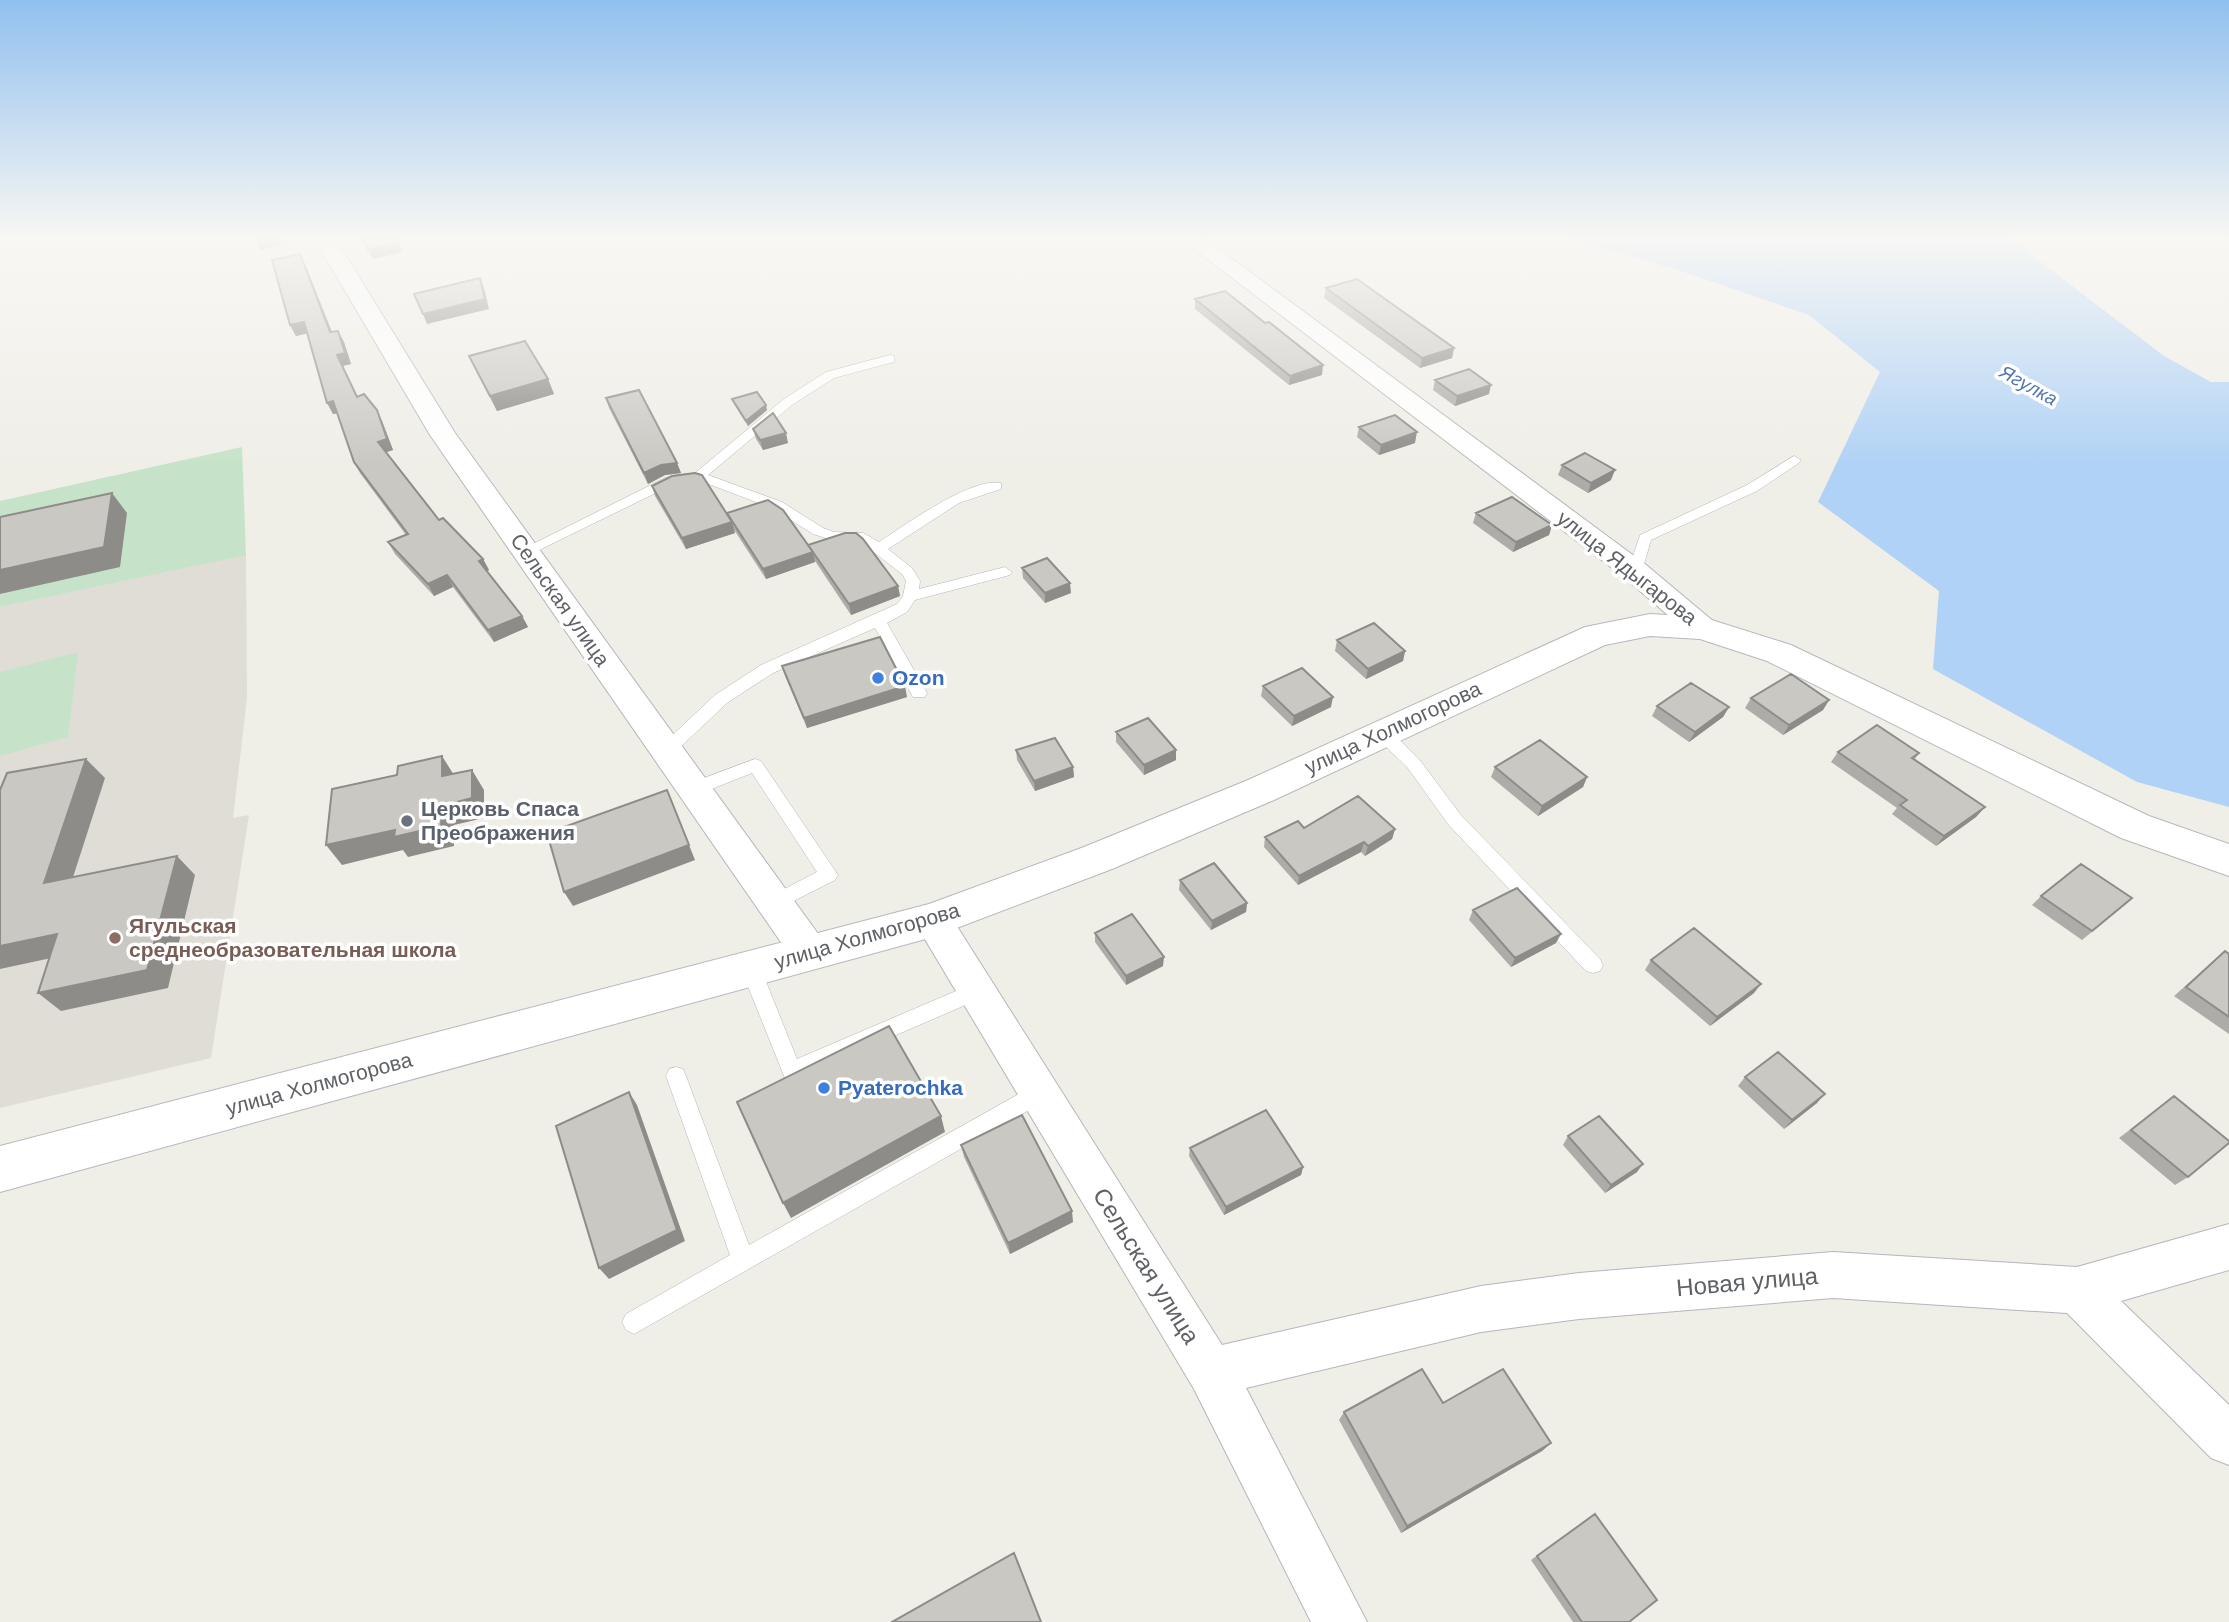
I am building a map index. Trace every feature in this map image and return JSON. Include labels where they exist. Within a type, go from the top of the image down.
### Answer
[{"type":"street","name":"Сельская улица","points":[[370,314],[443,435],[810,953]]},
{"type":"street","name":"улица Ядыгарова","points":[[1291,314],[1635,571],[1702,628],[1779,653],[2135,827],[2229,860]]},
{"type":"street","name":"улица Холмогорова","points":[[0,1169],[933,920],[1098,858],[1261,790],[1597,635],[1650,625],[1702,628]]},
{"type":"street","name":"Сельская улица","points":[[933,920],[1211,1371],[1340,1622]]},
{"type":"street","name":"Новая улица","points":[[1211,1371],[1480,1309],[1579,1296],[1833,1275],[2077,1290],[2229,1247]]},
{"type":"street","points":[[2077,1290],[2229,1440]]},
{"type":"lane","points":[[699,477],[788,402],[830,375],[890,359]]},
{"type":"lane","points":[[1635,571],[1645,537],[1752,488],[1794,460]]},
{"type":"lane","points":[[526,551],[670,481],[699,477],[776,505],[818,531],[832,536],[863,537],[907,571],[913,581],[910,596],[901,608],[878,621],[767,668],[720,699],[667,750]]},
{"type":"lane","points":[[879,548],[954,500],[996,486]]},
{"type":"lane","points":[[910,596],[1005,572]]},
{"type":"lane","points":[[878,621],[919,693]]},
{"type":"lane","points":[[1382,733],[1413,763],[1454,819],[1593,965]]},
{"type":"lane","points":[[694,789],[755,765],[829,875],[774,903]]},
{"type":"lane","points":[[751,969],[792,1072],[977,991]]},
{"type":"lane","points":[[676,1076],[743,1261]]},
{"type":"lane","points":[[634,1322],[1040,1093]]},
{"type":"shaded area","name":"Ягульская среднеобразовательная школа","points":[[246,554],[247,698],[233,818],[249,815],[211,1058],[0,1108],[0,607]]},
{"type":"green space","points":[[242,447],[246,555],[0,607],[0,501]]},
{"type":"green space","points":[[78,652],[68,737],[0,756],[0,672]]},
{"type":"water","name":"Ягулка","points":[[1805,314],[2108,314],[2164,356],[2211,382],[2229,382],[2229,807],[2137,782],[1933,669],[1939,591],[1818,502],[1880,372]]},
{"type":"building","points":[[287,314],[323,314],[330,332],[338,331],[345,353],[337,355],[357,397],[364,394],[377,410],[387,439],[378,442],[439,520],[443,518],[483,559],[479,561],[522,616],[488,630],[447,575],[428,584],[388,542],[408,534],[354,462],[333,401],[327,403],[304,322],[290,325]]},
{"type":"building","points":[[1213,314],[1253,314],[1265,323],[1269,322],[1323,365],[1290,376]]},
{"type":"building","points":[[1361,314],[1406,314],[1454,348],[1422,358]]},
{"type":"building","points":[[525,341],[548,379],[490,396],[469,356]]},
{"type":"building","points":[[1469,369],[1491,385],[1457,396],[1435,380]]},
{"type":"building","points":[[639,390],[677,463],[661,465],[644,473],[606,398]]},
{"type":"building","points":[[757,392],[766,405],[746,421],[732,399]]},
{"type":"building","points":[[773,413],[786,433],[760,440],[753,429]]},
{"type":"building","points":[[1395,415],[1417,432],[1381,445],[1359,427]]},
{"type":"building","points":[[1585,453],[1615,470],[1591,483],[1562,465]]},
{"type":"building","points":[[695,473],[702,475],[732,522],[682,538],[652,486],[672,476]]},
{"type":"building","points":[[112,493],[104,547],[0,570],[0,517]]},
{"type":"building","points":[[1512,497],[1552,525],[1516,542],[1476,513]]},
{"type":"building","points":[[768,500],[783,510],[813,552],[763,569],[727,513]]},
{"type":"building","points":[[845,533],[856,533],[863,539],[898,586],[849,604],[808,545]]},
{"type":"building","points":[[1047,558],[1070,583],[1045,593],[1022,568]]},
{"type":"building","points":[[1374,623],[1405,651],[1368,669],[1337,640]]},
{"type":"building","points":[[880,637],[905,686],[804,718],[782,666]]},
{"type":"building","points":[[1302,668],[1333,697],[1294,716],[1263,686]]},
{"type":"building","points":[[1791,674],[1829,700],[1789,725],[1751,698]]},
{"type":"building","points":[[1691,683],[1729,707],[1695,732],[1657,706]]},
{"type":"building","points":[[1148,718],[1176,750],[1144,765],[1116,732]]},
{"type":"building","points":[[1877,725],[1919,753],[1912,758],[1985,807],[1944,836],[1900,805],[1907,800],[1838,752]]},
{"type":"building","points":[[1055,738],[1073,767],[1034,781],[1016,750]]},
{"type":"building","points":[[1540,740],[1587,777],[1542,806],[1495,767]]},
{"type":"building","points":[[442,756],[442,776],[472,770],[472,798],[442,806],[441,826],[394,837],[395,830],[326,845],[332,789],[397,775],[398,766]]},
{"type":"building","points":[[86,759],[44,883],[177,856],[147,970],[38,993],[57,934],[0,946],[0,790],[7,773]]},
{"type":"building","points":[[667,790],[689,845],[564,892],[547,833]]},
{"type":"building","points":[[1358,796],[1395,829],[1368,846],[1364,842],[1299,876],[1265,837],[1298,821],[1304,828]]},
{"type":"building","points":[[1214,863],[1247,903],[1212,921],[1180,880]]},
{"type":"building","points":[[2081,864],[2132,898],[2092,931],[2041,896]]},
{"type":"building","points":[[1517,888],[1561,934],[1515,958],[1473,910]]},
{"type":"building","points":[[1132,914],[1164,957],[1126,976],[1095,933]]},
{"type":"building","points":[[1694,928],[1761,984],[1717,1017],[1651,960]]},
{"type":"building","points":[[2225,951],[2229,954],[2229,1017],[2186,987]]},
{"type":"building","points":[[889,1026],[941,1116],[783,1203],[737,1102]]},
{"type":"building","points":[[1778,1052],[1825,1094],[1792,1120],[1745,1077]]},
{"type":"building","points":[[629,1092],[677,1230],[599,1268],[556,1126]]},
{"type":"building","points":[[2174,1096],[2229,1141],[2188,1177],[2131,1130]]},
{"type":"building","points":[[1266,1110],[1303,1167],[1226,1207],[1190,1148]]},
{"type":"building","points":[[1022,1115],[1072,1211],[1008,1243],[961,1145]]},
{"type":"building","points":[[1599,1116],[1643,1164],[1611,1185],[1568,1136]]},
{"type":"building","points":[[1422,1369],[1443,1403],[1503,1369],[1551,1443],[1407,1526],[1344,1412]]},
{"type":"building","points":[[1595,1514],[1657,1600],[1629,1622],[1582,1622],[1537,1556]]},
{"type":"building","points":[[1014,1553],[1041,1622],[892,1622]]},
{"type":"place","name":"Ozon","points":[[878,678]]},
{"type":"place","name":"Церковь Спаса Преображения","points":[[407,821]]},
{"type":"place","name":"Ягульская среднеобразовательная школа","points":[[115,938]]},
{"type":"place","name":"Pyaterochka","points":[[824,1088]]}]
